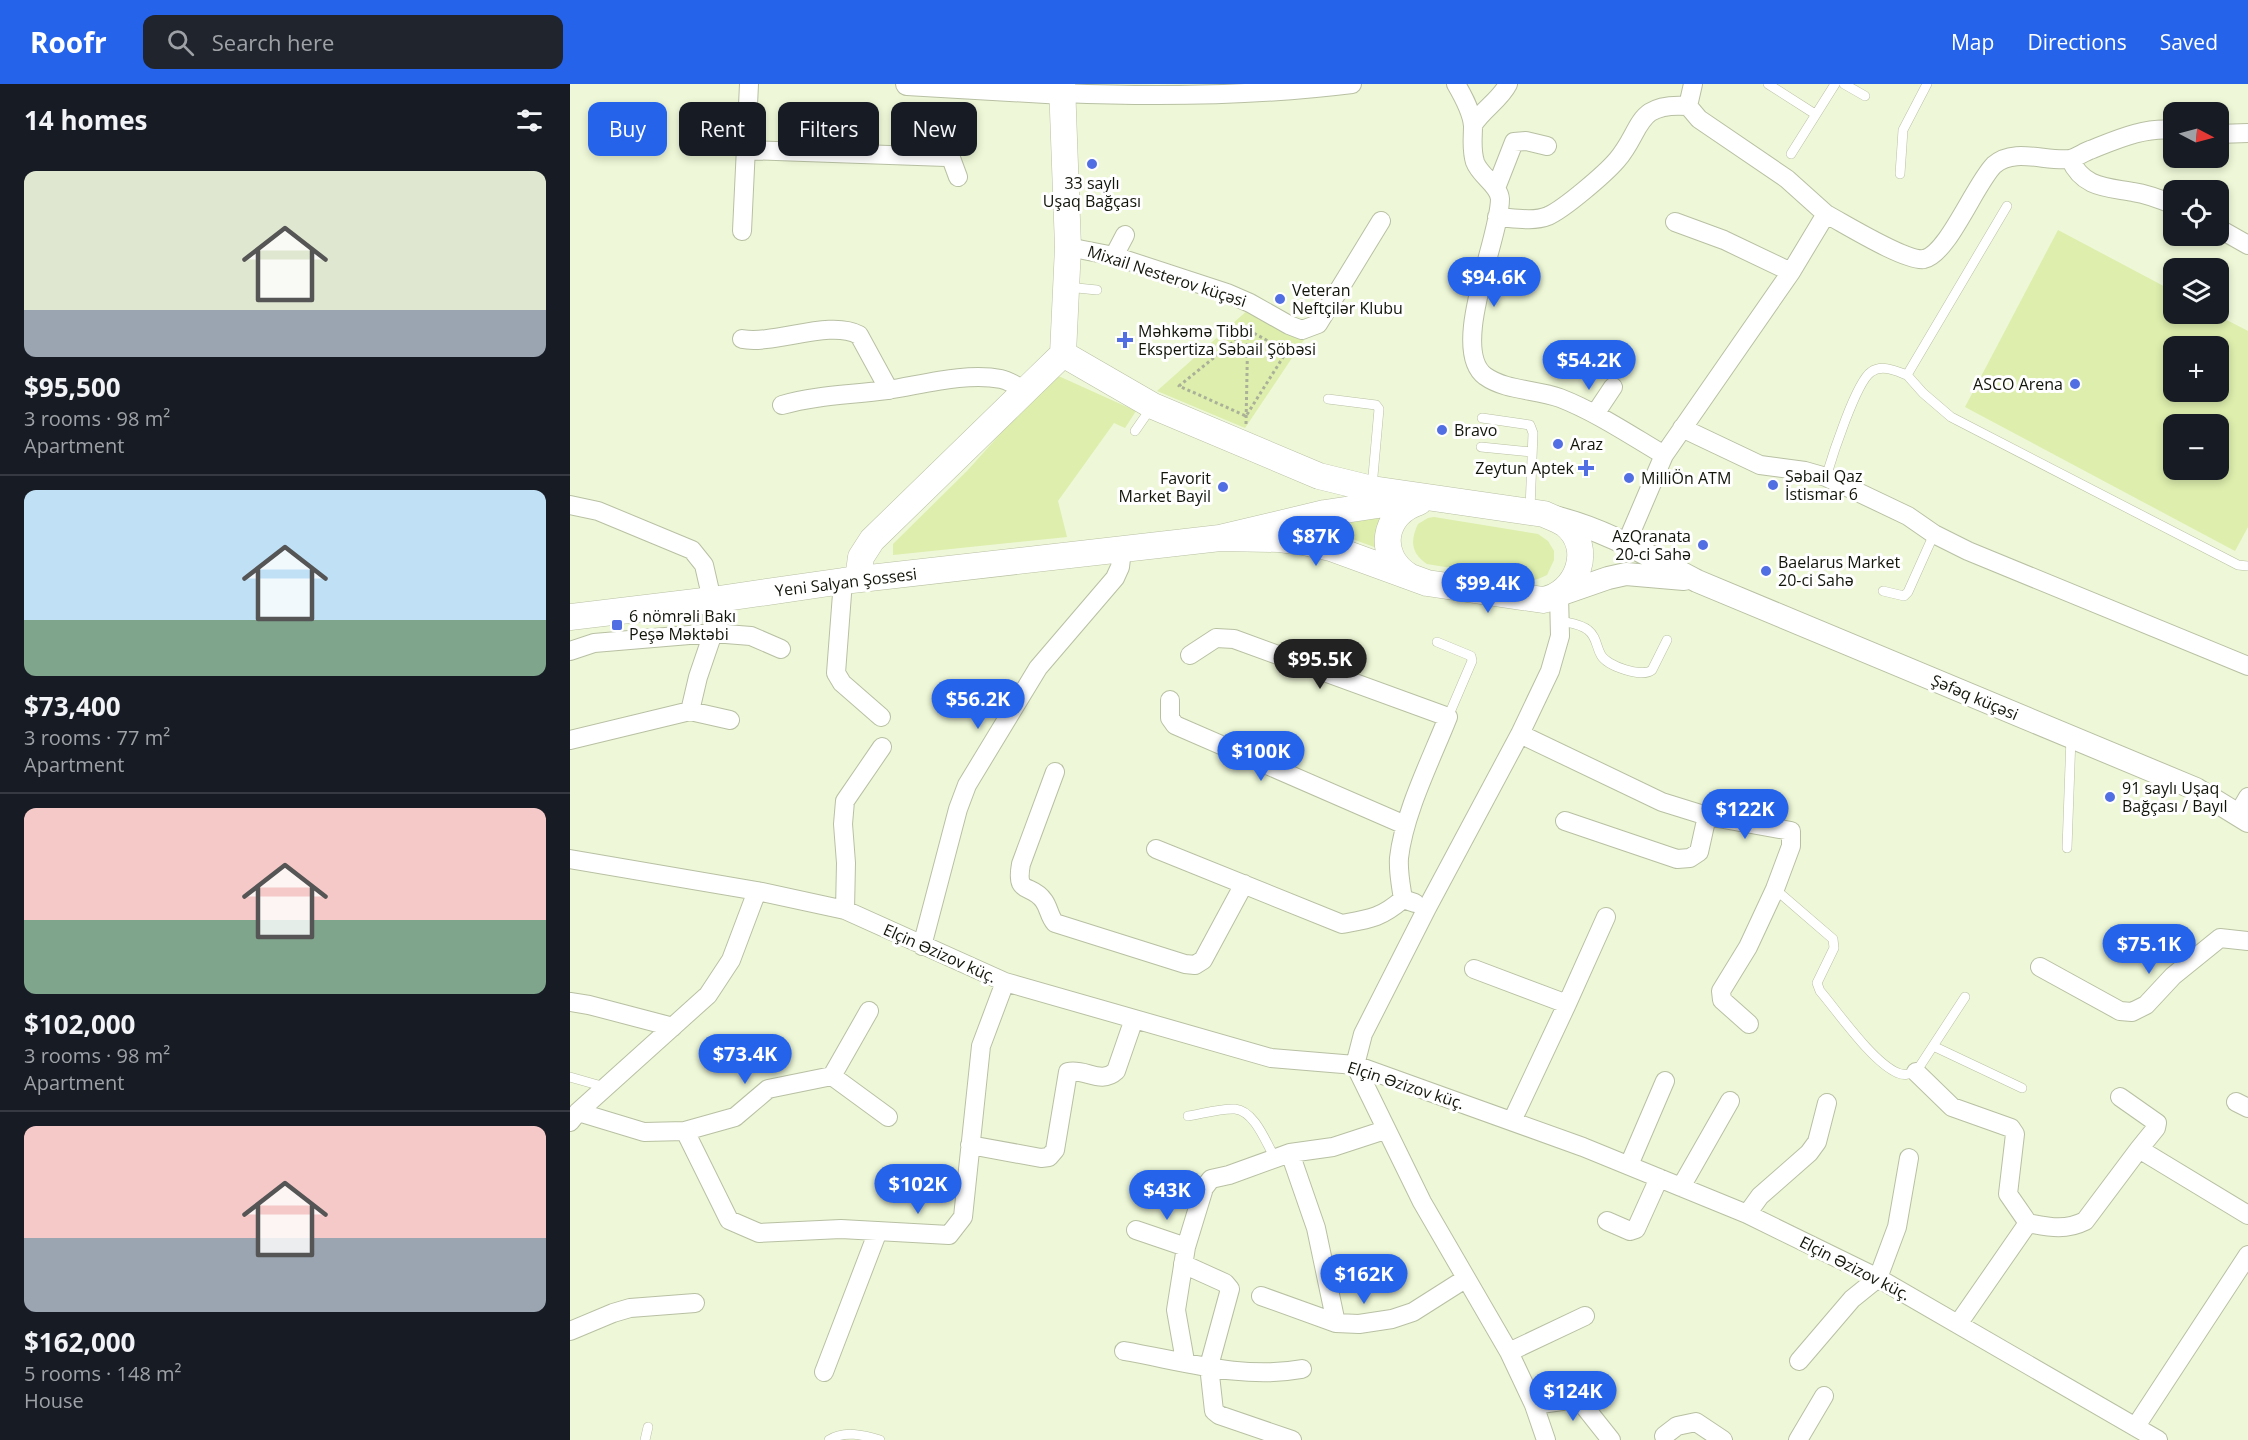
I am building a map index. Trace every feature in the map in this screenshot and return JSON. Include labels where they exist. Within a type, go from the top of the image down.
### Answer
[{"type":"main road","points":[[851,580],[861,557],[872,540],[1063,354],[1068,246],[1062,88]]},
{"type":"main road","points":[[1063,354],[1153,406],[1319,476],[1372,489],[1537,513],[1566,525],[1574,535],[1579,547],[1580,559],[1573,582],[1559,596],[1544,600],[1427,584],[1331,548],[1279,539],[1220,538]]},
{"type":"main road","points":[[1220,538],[1352,508],[1437,498]]},
{"type":"main road","points":[[1415,580],[1400,571],[1392,560],[1387,535],[1391,524],[1405,508],[1437,498]]},
{"type":"main road","name":"Yeni Salyan Şossesi","points":[[570,617],[851,580],[1220,538]]},
{"type":"street","points":[[748,102],[749,84]]},
{"type":"street","points":[[907,84],[1127,90],[1278,88],[1352,84]]},
{"type":"street","points":[[1456,84],[1467,105],[1473,124],[1471,148],[1476,164],[1496,188],[1500,197],[1477,305],[1473,339],[1476,365],[1484,375],[1495,381],[1514,387],[1541,391],[1595,414],[1664,455]]},
{"type":"street","points":[[1473,124],[1479,114],[1498,99],[1508,84]]},
{"type":"street","points":[[1688,106],[1693,84]]},
{"type":"street","points":[[1497,217],[1534,219],[1549,216],[1618,159],[1638,125],[1650,113],[1673,105],[1688,106],[1699,118],[1786,179],[1826,214],[1916,260],[1927,258],[1940,249],[1996,164],[2018,156],[2070,159],[2143,130],[2163,130]]},
{"type":"street","points":[[2229,134],[2248,133]]},
{"type":"street","points":[[1496,188],[1514,142],[1526,141],[1546,146]]},
{"type":"street","points":[[766,151],[946,157],[951,158],[958,177]]},
{"type":"street","points":[[742,231],[746,156]]},
{"type":"street","points":[[2070,159],[2074,168],[2100,187],[2145,194],[2163,201]]},
{"type":"street","points":[[1626,544],[1664,455],[1791,272],[1826,214]]},
{"type":"street","name":"Mixail Nesterov küçəsi","points":[[1068,246],[1114,256],[1227,293],[1302,330],[1317,324],[1381,222]]},
{"type":"street","points":[[1675,222],[1724,240],[1791,272]]},
{"type":"street","points":[[2229,234],[2248,245]]},
{"type":"street","points":[[1114,256],[1125,235]]},
{"type":"street","points":[[742,339],[752,341],[804,333],[852,331],[859,335],[889,390]]},
{"type":"street","points":[[782,405],[818,397],[889,390],[955,378],[999,378],[1025,391]]},
{"type":"street","points":[[1595,414],[1613,387]]},
{"type":"street","points":[[1682,428],[1760,465],[1805,471],[1826,477],[1908,516],[1934,534],[1968,551],[2248,666]]},
{"type":"street","points":[[570,505],[598,511],[692,550],[704,566],[712,600],[713,633],[690,711]]},
{"type":"street","points":[[1537,513],[1589,527],[1697,581]]},
{"type":"street","points":[[922,946],[958,809],[967,785],[1038,668],[1115,579],[1120,567],[1122,549]]},
{"type":"street","points":[[1546,1440],[1534,1405],[1509,1352],[1422,1202],[1355,1065],[1363,1034],[1520,734],[1556,653],[1561,621],[1559,596],[1608,578],[1626,574],[1697,581]]},
{"type":"street","points":[[851,580],[836,673],[842,683],[881,717]]},
{"type":"street","name":"Şəfəq küçəsi","points":[[1697,581],[2245,811]]},
{"type":"street","points":[[570,651],[594,643],[713,633],[750,636],[781,649]]},
{"type":"street","points":[[1190,655],[1216,638],[1234,639],[1448,717],[1405,825],[1399,858],[1399,877],[1403,899]]},
{"type":"street","points":[[1170,700],[1170,718],[1175,725],[1405,825]]},
{"type":"street","points":[[570,740],[690,711],[730,720]]},
{"type":"street","points":[[1520,734],[1662,802],[1707,816],[1791,831],[1791,846],[1775,889],[1748,947],[1721,991],[1722,1000],[1749,1024]]},
{"type":"street","points":[[844,910],[845,801],[882,747]]},
{"type":"street","points":[[1054,772],[1021,864],[1018,879],[1021,886],[1044,902],[1055,923],[1185,964],[1195,964],[1203,960],[1244,884]]},
{"type":"street","points":[[1566,821],[1677,859],[1690,858],[1699,852],[1707,816]]},
{"type":"street","points":[[1156,849],[1342,924],[1386,914],[1403,899]]},
{"type":"street","name":"Elçin Əzizov küç.","points":[[570,859],[757,891],[844,910],[1005,982],[1271,1058],[1355,1065],[1512,1121],[1629,1165],[1747,1214],[1878,1278],[2158,1440]]},
{"type":"street","points":[[574,1117],[708,994],[731,960],[757,891]]},
{"type":"street","points":[[1403,899],[1427,908]]},
{"type":"street","points":[[1512,1121],[1568,1004],[1606,917]]},
{"type":"street","points":[[2040,967],[2120,1011],[2132,1012],[2146,1005],[2173,976],[2220,939],[2248,941]]},
{"type":"street","points":[[1474,969],[1568,1004]]},
{"type":"street","points":[[685,1131],[729,1220],[759,1233],[841,1229],[949,1235],[963,1217],[981,1046],[1005,982]]},
{"type":"street","points":[[570,1002],[673,1027]]},
{"type":"street","points":[[832,1076],[869,1011]]},
{"type":"street","points":[[970,1145],[1041,1158],[1049,1157],[1055,1150],[1068,1072],[1075,1071],[1102,1078],[1111,1076],[1116,1071],[1134,1019]]},
{"type":"street","points":[[1916,1072],[1952,1107],[2011,1128],[2015,1134],[2008,1194],[2028,1223],[2059,1228],[2073,1227],[2085,1221],[2156,1128],[2157,1123],[2154,1119],[2120,1097]]},
{"type":"street","points":[[574,1117],[644,1132],[685,1131],[735,1118],[768,1089],[832,1076],[888,1117]]},
{"type":"street","points":[[1629,1165],[1665,1081]]},
{"type":"street","points":[[1681,1187],[1730,1101]]},
{"type":"street","points":[[1747,1214],[1760,1196],[1809,1153],[1817,1142],[1827,1103]]},
{"type":"street","points":[[1185,1361],[1176,1310],[1184,1255],[1204,1188],[1211,1179],[1282,1156],[1333,1147],[1385,1130]]},
{"type":"street","points":[[2139,1149],[2248,1215]]},
{"type":"street","points":[[1282,1156],[1316,1228],[1336,1323]]},
{"type":"street","points":[[1799,1361],[1852,1299],[1878,1278],[1897,1227],[1909,1158]]},
{"type":"street","points":[[1608,1221],[1630,1231],[1636,1229],[1659,1178]]},
{"type":"street","points":[[1958,1324],[2028,1223]]},
{"type":"street","points":[[1136,1230],[1184,1255],[1225,1283],[1230,1289],[1209,1366],[1214,1411],[1219,1415],[1292,1440]]},
{"type":"street","points":[[824,1372],[878,1231]]},
{"type":"street","points":[[2136,1426],[2248,1255]]},
{"type":"street","points":[[1261,1296],[1336,1323],[1370,1322],[1392,1319],[1413,1312],[1465,1279]]},
{"type":"street","points":[[570,1331],[630,1308],[695,1303]]},
{"type":"street","points":[[1509,1352],[1585,1316]]},
{"type":"street","points":[[1124,1351],[1242,1373],[1302,1369]]},
{"type":"street","points":[[1798,1440],[1824,1396]]},
{"type":"street","points":[[1534,1405],[1569,1400],[1580,1401],[1611,1440]]},
{"type":"street","points":[[1664,1436],[1677,1426],[1696,1422],[1723,1440]]},
{"type":"lane","points":[[1791,154],[1835,84]]},
{"type":"lane","points":[[1844,84],[1865,96]]},
{"type":"lane","points":[[1900,174],[1903,130],[1925,87],[1913,84]]},
{"type":"lane","points":[[1772,85],[1815,114]]},
{"type":"lane","points":[[1907,375],[2007,206]]},
{"type":"lane","points":[[1067,287],[1097,290]]},
{"type":"lane","points":[[1826,477],[1842,428],[1863,380],[1870,372],[1889,369],[1907,375],[1923,393],[1951,417],[2238,565],[2248,566]]},
{"type":"lane","points":[[1328,399],[1376,405],[1379,409],[1372,489]]},
{"type":"lane","points":[[1135,431],[1153,406]]},
{"type":"lane","points":[[1482,418],[1530,426],[1533,433],[1532,452],[1537,513]]},
{"type":"lane","points":[[1481,447],[1532,452]]},
{"type":"lane","points":[[1883,591],[1904,596],[1908,592],[1934,534]]},
{"type":"lane","points":[[1561,621],[1581,626],[1589,631],[1604,659],[1640,674],[1648,674],[1652,670],[1667,639]]},
{"type":"lane","points":[[1437,642],[1465,652],[1471,656],[1472,661],[1448,717]]},
{"type":"lane","points":[[2067,848],[2071,737]]},
{"type":"lane","points":[[1775,889],[1833,939],[1834,948],[1817,982],[1820,991],[1878,1059],[1895,1072],[1906,1075],[1916,1072],[1965,997]]},
{"type":"lane","points":[[1933,1046],[2022,1088]]},
{"type":"lane","points":[[570,1077],[606,1087]]},
{"type":"lane","points":[[1188,1116],[1236,1109],[1255,1122],[1282,1156]]},
{"type":"lane","points":[[645,1440],[648,1427]]},
{"type":"lane","points":[[829,1440],[833,1437],[857,1434],[880,1440]]},
{"type":"path","points":[[1245,428],[1248,319]]},
{"type":"path","points":[[1248,330],[1294,355]]},
{"type":"path","points":[[1246,416],[1179,386],[1248,330]]},
{"type":"path","points":[[1246,416],[1287,351]]},
{"type":"green space","name":"ASCO Arena","points":[[2058,230],[2163,286],[2163,324],[2229,324],[2229,321],[2248,331],[2248,527],[2235,551],[1965,407]]},
{"type":"green space","points":[[1249,309],[1304,340],[1245,428],[1157,391]]},
{"type":"green space","points":[[1054,374],[1136,411],[1125,428],[1114,423],[1058,501],[1067,537],[893,555],[893,544],[967,471]]},
{"type":"green space","points":[[1381,517],[1377,548],[1322,528]]},
{"type":"green space","points":[[1434,517],[1538,534],[1548,541],[1554,551],[1554,560],[1547,575],[1530,581],[1427,564],[1418,556],[1413,541],[1418,524]]},
{"type":"place","name":"33 saylı Uşaq Bağçası","points":[[1092,164]]},
{"type":"place","name":"Veteran Neftçilər Klubu","points":[[1280,299]]},
{"type":"place","name":"Məhkəmə Tibbi Ekspertiza Səbail Şöbəsi","points":[[1125,340]]},
{"type":"place","name":"ASCO Arena","points":[[2075,384]]},
{"type":"place","name":"Bravo","points":[[1442,430]]},
{"type":"place","name":"Araz","points":[[1558,444]]},
{"type":"place","name":"Zeytun Aptek","points":[[1586,468]]},
{"type":"place","name":"MilliÖn ATM","points":[[1629,478]]},
{"type":"place","name":"Səbail Qaz İstismar 6","points":[[1773,485]]},
{"type":"place","name":"Favorit Market Bayil","points":[[1223,487]]},
{"type":"place","name":"AzQranata 20-ci Sahə","points":[[1703,545]]},
{"type":"place","name":"Baelarus Market 20-ci Sahə","points":[[1766,571]]},
{"type":"place","name":"6 nömrəli Bakı Peşə Məktəbi","points":[[617,625]]},
{"type":"place","name":"91 saylı Uşaq Bağçası / Bayıl","points":[[2110,797]]}]
